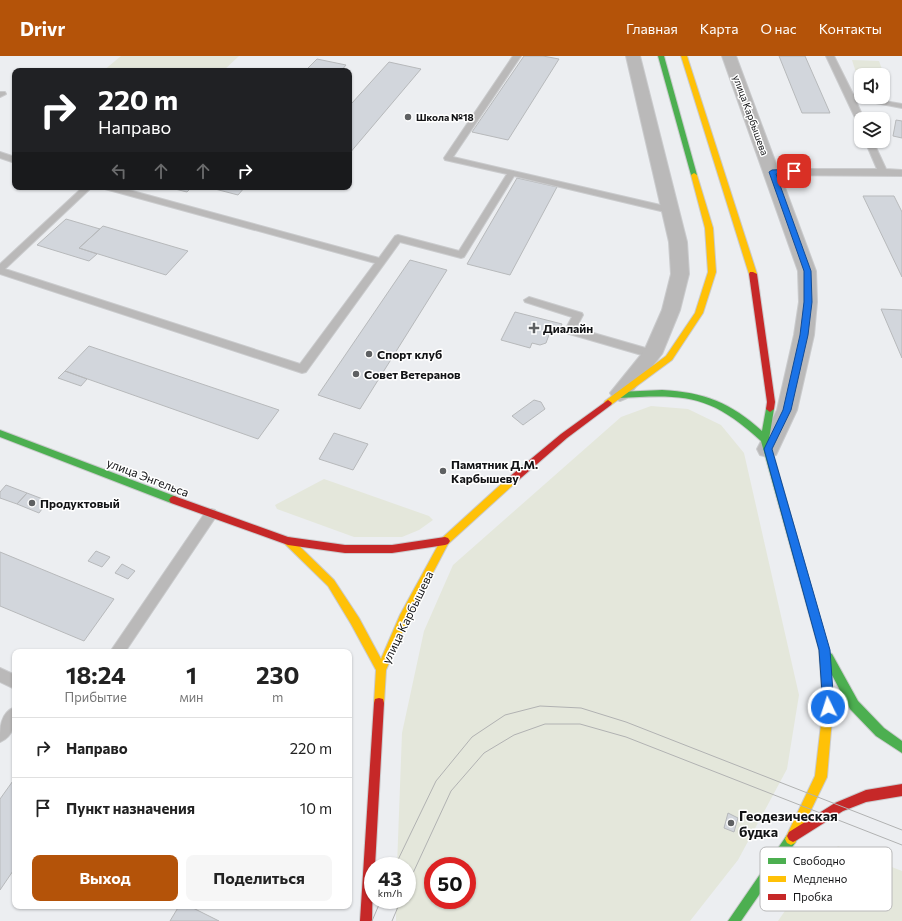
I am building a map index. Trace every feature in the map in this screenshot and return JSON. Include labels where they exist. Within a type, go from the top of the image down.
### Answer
[{"type":"main road","name":"улица Карбышева","points":[[366,921],[381,670],[404,618],[445,541],[483,505],[564,436],[669,358],[699,313],[712,272],[709,228],[661,56]]},
{"type":"main road","points":[[684,56],[753,275],[771,402],[766,444]]},
{"type":"main road","points":[[618,395],[660,392],[688,394],[726,406],[751,423],[766,444],[824,650],[828,707],[821,777],[793,836],[785,847]]},
{"type":"main road","name":"улица Энгельса","points":[[0,433],[210,514],[288,541],[345,549],[392,549],[445,541]]},
{"type":"main road","name":"улица Энгельса","points":[[288,541],[331,583],[356,621],[381,670]]},
{"type":"main road","points":[[824,650],[854,705],[880,732],[902,748]]},
{"type":"main road","points":[[793,836],[840,807],[866,796],[902,790]]},
{"type":"main road","points":[[734,921],[760,884]]},
{"type":"street","name":"улица Карбышева","points":[[618,395],[652,354],[671,310],[680,274],[678,242],[633,56]]},
{"type":"street","name":"улица Карбышева","points":[[729,56],[807,271],[808,302],[804,335],[787,410],[766,444]]},
{"type":"lane","points":[[517,56],[448,158],[670,210]]},
{"type":"lane","points":[[830,56],[857,112]]},
{"type":"lane","points":[[850,96],[902,105]]},
{"type":"lane","points":[[872,148],[882,172]]},
{"type":"lane","points":[[0,155],[12,159]]},
{"type":"lane","points":[[772,172],[902,173]]},
{"type":"lane","points":[[85,190],[0,270],[302,369],[398,238],[461,255],[512,173]]},
{"type":"lane","points":[[119,190],[381,262]]},
{"type":"lane","points":[[529,300],[578,315],[570,330],[652,354]]},
{"type":"lane","points":[[119,649],[210,514]]},
{"type":"lane","points":[[0,675],[12,681]]},
{"type":"lane","points":[[0,735],[12,718]]},
{"type":"shaded area","points":[[121,56],[239,56],[226,68],[107,68]]},
{"type":"shaded area","points":[[852,60],[879,61],[882,68],[855,68]]},
{"type":"shaded area","points":[[651,406],[688,409],[721,425],[744,453],[799,695],[787,769],[738,860],[690,921],[396,921],[396,909],[416,909],[416,857],[397,857],[402,733],[424,631],[453,565],[621,417]]},
{"type":"shaded area","points":[[324,479],[429,516],[433,520],[419,530],[402,537],[354,537],[277,509],[275,505]]},
{"type":"shaded area","points":[[892,867],[902,871],[902,921],[778,921],[785,911],[892,911]]},
{"type":"building","points":[[524,56],[543,56],[559,59],[508,140],[472,132]]},
{"type":"building","points":[[779,56],[805,56],[830,113],[802,113]]},
{"type":"building","points":[[317,59],[346,65],[344,68],[308,68]]},
{"type":"building","points":[[389,62],[421,69],[352,150],[352,103]]},
{"type":"building","points":[[896,120],[902,121],[902,138],[893,136]]},
{"type":"building","points":[[517,178],[557,187],[510,275],[467,264]]},
{"type":"building","points":[[219,190],[242,190],[238,195]]},
{"type":"building","points":[[863,196],[894,196],[902,212],[902,277]]},
{"type":"building","points":[[66,219],[100,229],[79,248],[97,254],[89,261],[37,245]]},
{"type":"building","points":[[103,226],[188,251],[166,275],[79,248]]},
{"type":"building","points":[[410,260],[447,270],[360,409],[318,395]]},
{"type":"building","points":[[881,309],[902,310],[902,358]]},
{"type":"building","name":"Диалайн","points":[[515,312],[562,324],[558,334],[550,332],[546,343],[540,345],[532,343],[530,348],[501,340]]},
{"type":"building","points":[[89,346],[279,410],[258,439],[65,371]]},
{"type":"building","points":[[65,371],[87,379],[81,386],[58,378]]},
{"type":"building","points":[[534,400],[541,402],[545,409],[523,425],[512,416]]},
{"type":"building","points":[[334,433],[368,444],[353,470],[319,459]]},
{"type":"building","points":[[6,485],[27,493],[17,504],[0,498],[0,492]]},
{"type":"building","name":"Продуктовый","points":[[27,493],[48,501],[39,513],[17,504]]},
{"type":"building","points":[[96,551],[110,557],[102,567],[88,561]]},
{"type":"building","points":[[0,552],[114,599],[84,641],[0,606]]},
{"type":"building","points":[[122,564],[135,571],[128,579],[115,573]]},
{"type":"building","points":[[12,782],[12,872],[0,890],[0,799]]},
{"type":"building","name":"Геодезическая будка","points":[[728,813],[738,818],[734,832],[724,828]]},
{"type":"building","points":[[177,909],[195,909],[219,921],[170,921]]},
{"type":"tram line","points":[[399,857],[436,781],[472,737],[505,715],[540,706],[581,708],[626,722],[902,830]]},
{"type":"tram line","points":[[416,867],[451,791],[484,753],[514,735],[545,724],[580,724],[626,737],[902,845]]},
{"type":"tram line","points":[[372,921],[377,909]]},
{"type":"tram line","points":[[392,921],[397,909]]},
{"type":"traffic: fast","points":[[661,56],[694,175]]},
{"type":"traffic: fast","points":[[618,395],[662,393],[698,397],[714,402],[731,411],[765,439]]},
{"type":"traffic: fast","points":[[770,409],[765,439],[824,650]]},
{"type":"traffic: fast","points":[[0,433],[174,500]]},
{"type":"traffic: fast","points":[[828,657],[854,705],[880,732],[902,748]]},
{"type":"traffic: fast","points":[[785,847],[791,839]]},
{"type":"traffic: fast","points":[[734,921],[760,884]]},
{"type":"traffic: slow","points":[[684,56],[753,274]]},
{"type":"traffic: slow","points":[[608,403],[669,358],[699,313],[712,272],[709,228],[694,175]]},
{"type":"traffic: slow","points":[[379,703],[381,670],[404,618],[445,541],[511,481]]},
{"type":"traffic: slow","points":[[288,541],[331,583],[355,621],[381,670]]},
{"type":"traffic: slow","points":[[791,839],[821,777],[828,707],[824,650]]},
{"type":"traffic: jam","points":[[753,274],[771,402],[770,409]]},
{"type":"traffic: jam","points":[[511,481],[564,436],[608,403]]},
{"type":"traffic: jam","points":[[174,500],[288,541],[345,549],[392,549],[445,541]]},
{"type":"traffic: jam","points":[[366,921],[379,703]]},
{"type":"traffic: jam","points":[[793,836],[839,807],[866,796],[902,790]]},
{"type":"place","name":"Школа №18","points":[[408,117]]},
{"type":"place","name":"Диалайн","points":[[534,328]]},
{"type":"place","name":"Спорт клуб","points":[[369,354]]},
{"type":"place","name":"Совет Ветеранов","points":[[356,374]]},
{"type":"place","name":"Памятник Д.М. Карбышеву","points":[[443,471]]},
{"type":"place","name":"Продуктовый","points":[[32,503]]},
{"type":"place","name":"Геодезическая будка","points":[[731,823]]},
{"type":"route","points":[[794,171],[772,172],[776,187],[807,271],[808,302],[804,335],[787,410],[768,449],[824,650],[828,707]]}]
